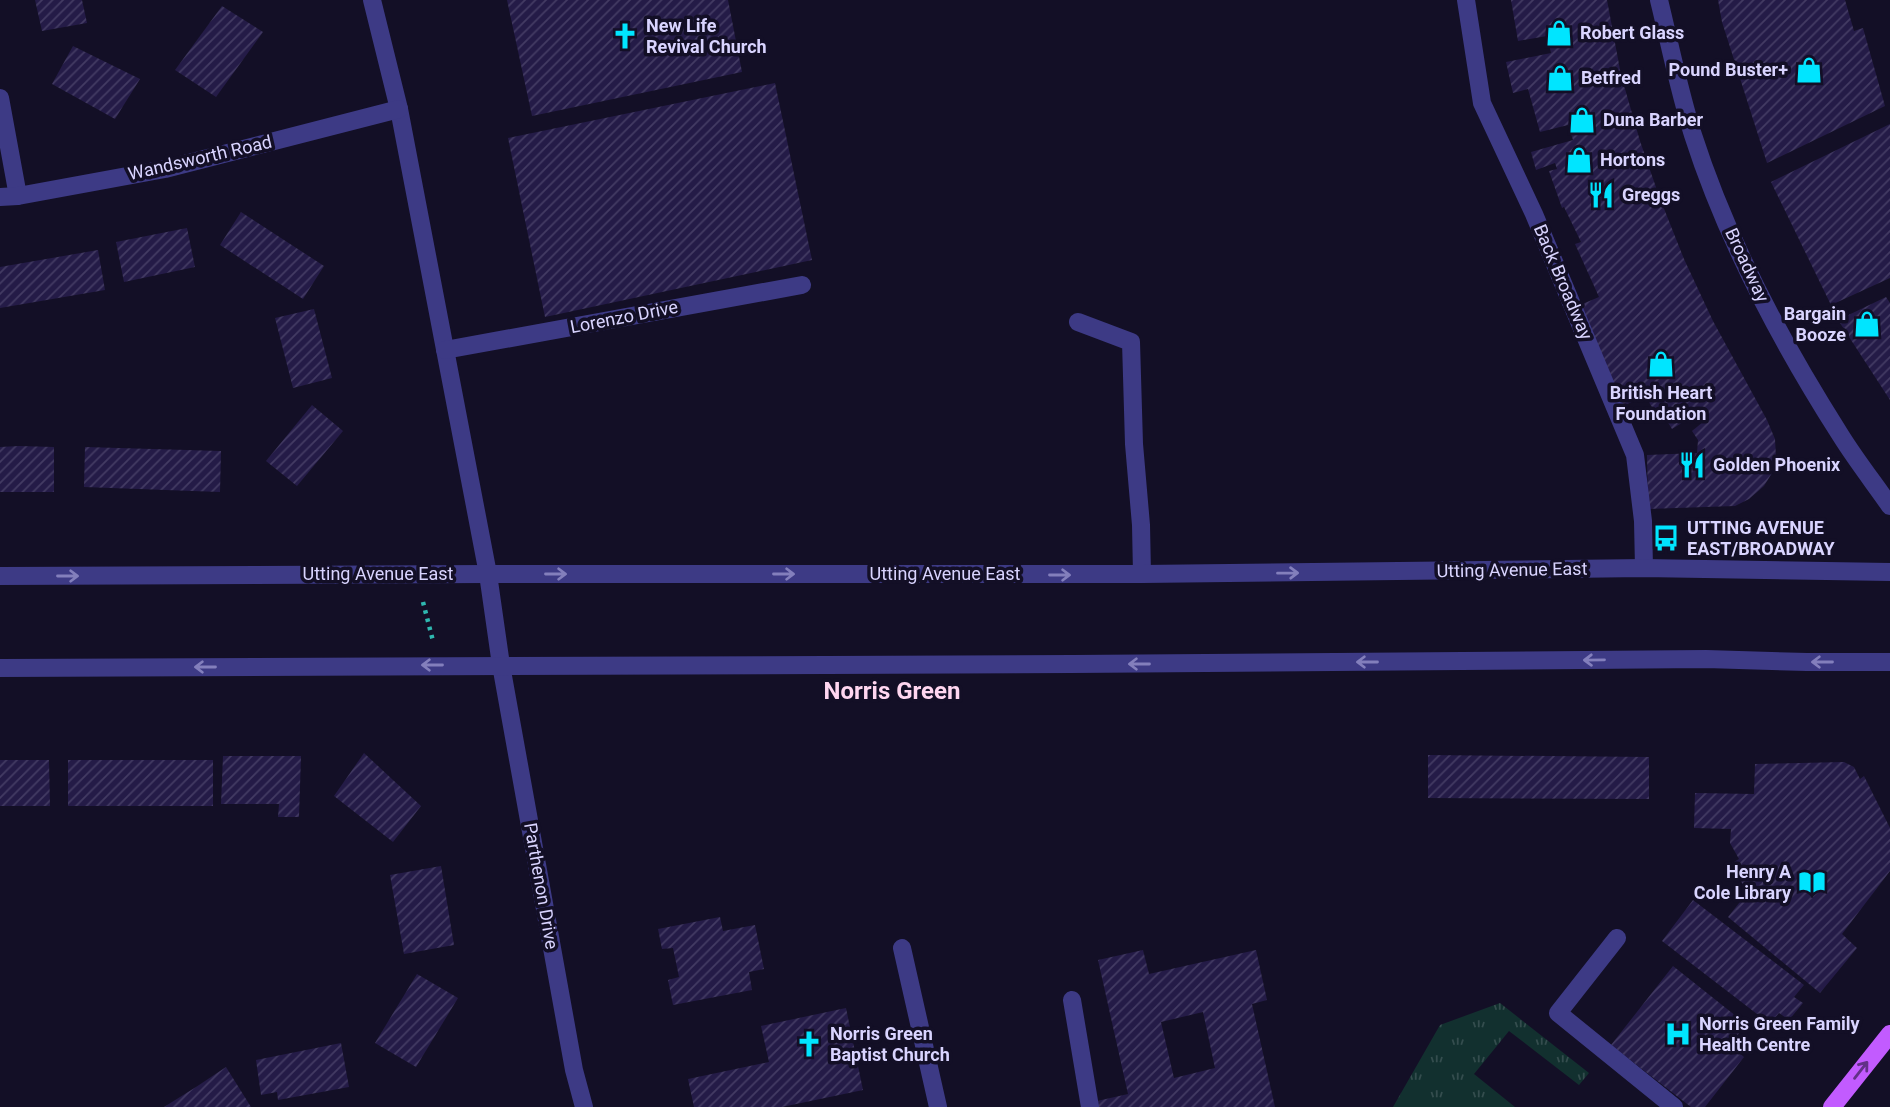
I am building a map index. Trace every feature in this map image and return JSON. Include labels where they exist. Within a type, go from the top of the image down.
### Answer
[{"type":"main road","points":[[1832,1107],[1890,1034]]},
{"type":"street","points":[[372,0],[399,109],[488,574],[501,665]]},
{"type":"street","name":"Back Broadway","points":[[1466,0],[1482,103],[1534,214],[1636,455],[1643,521],[1644,568]]},
{"type":"street","name":"Broadway","points":[[1660,0],[1693,135],[1744,264],[1784,340],[1842,438],[1890,506]]},
{"type":"street","points":[[0,98],[9,197]]},
{"type":"street","name":"Wandsworth Road","points":[[9,197],[165,169],[399,109]]},
{"type":"street","name":"Lorenzo Drive","points":[[445,351],[802,285]]},
{"type":"street","points":[[1078,322],[1131,342],[1142,574]]},
{"type":"street","name":"Utting Avenue East","points":[[0,576],[1142,574],[1644,568],[1890,572]]},
{"type":"street","points":[[0,668],[1692,659],[1890,662]]},
{"type":"street","name":"Parthenon Drive","points":[[501,665],[574,1070],[584,1107]]},
{"type":"street","points":[[1617,938],[1558,1013],[1674,1107]]},
{"type":"street","points":[[902,948],[938,1107]]},
{"type":"street","points":[[1072,1000],[1090,1107]]},
{"type":"path","points":[[416,574],[439,665]]},
{"type":"green space","points":[[1500,1003],[1589,1073],[1579,1085],[1509,1031],[1474,1074],[1515,1107],[1393,1107],[1440,1025]]},
{"type":"building","points":[[35,0],[82,0],[87,23],[42,31]]},
{"type":"building","name":"New Life Revival Church","points":[[507,0],[728,0],[742,72],[532,116]]},
{"type":"building","points":[[1511,0],[1607,0],[1621,75],[1659,196],[1713,321],[1775,439],[1776,457],[1772,473],[1764,486],[1749,499],[1735,506],[1648,509],[1647,455],[1697,453],[1698,440],[1692,431],[1703,422],[1698,413],[1672,429],[1659,408],[1654,411],[1645,395],[1622,407],[1580,305],[1599,297],[1575,244],[1581,242],[1564,207],[1562,208],[1549,171],[1557,169],[1555,163],[1536,170],[1531,152],[1573,140],[1568,125],[1540,132],[1528,89],[1513,93],[1506,62],[1551,53],[1547,36],[1518,41]]},
{"type":"building","points":[[1718,0],[1845,0],[1854,31],[1863,28],[1885,106],[1767,163],[1722,22]]},
{"type":"building","points":[[222,6],[263,32],[216,97],[175,70]]},
{"type":"building","points":[[73,46],[140,79],[115,119],[52,84]]},
{"type":"building","points":[[775,83],[812,260],[545,317],[508,138]]},
{"type":"building","points":[[1890,124],[1890,278],[1831,305],[1771,182]]},
{"type":"building","points":[[241,212],[324,266],[303,299],[220,245]]},
{"type":"building","points":[[187,228],[195,267],[124,282],[116,242]]},
{"type":"building","points":[[98,250],[105,290],[0,308],[0,267]]},
{"type":"building","points":[[1886,297],[1890,303],[1890,400],[1838,320]]},
{"type":"building","points":[[314,309],[332,378],[293,388],[275,318]]},
{"type":"building","points":[[312,405],[343,431],[297,486],[266,461]]},
{"type":"building","points":[[0,447],[54,447],[54,492],[0,492]]},
{"type":"building","points":[[85,447],[221,451],[220,492],[84,487]]},
{"type":"building","points":[[364,753],[421,806],[393,842],[334,796]]},
{"type":"building","points":[[1428,755],[1649,757],[1649,799],[1428,798]]},
{"type":"building","points":[[223,756],[301,756],[299,817],[278,817],[279,804],[221,804]]},
{"type":"building","points":[[0,760],[49,760],[50,806],[0,806]]},
{"type":"building","points":[[68,760],[213,760],[213,806],[68,806]]},
{"type":"building","name":"Henry A Cole Library","points":[[1844,762],[1854,767],[1860,779],[1864,776],[1890,828],[1890,871],[1842,934],[1857,948],[1820,993],[1728,917],[1747,893],[1732,863],[1739,859],[1730,843],[1731,829],[1694,828],[1695,793],[1754,794],[1755,764]]},
{"type":"building","points":[[441,866],[454,945],[404,954],[390,875]]},
{"type":"building","points":[[1693,900],[1804,985],[1794,997],[1803,1003],[1789,1020],[1779,1013],[1770,1024],[1662,941]]},
{"type":"building","points":[[720,917],[723,931],[755,925],[764,969],[749,972],[752,990],[673,1005],[668,980],[679,977],[673,948],[662,949],[658,929]]},
{"type":"building","points":[[1143,950],[1149,974],[1256,950],[1267,1000],[1252,1004],[1275,1107],[1098,1107],[1097,1101],[1128,1094],[1098,960]],"holes":[[[1203,1012],[1215,1068],[1174,1078],[1161,1022]]]},
{"type":"building","name":"Norris Green Family Health Centre","points":[[1673,966],[1746,1024],[1730,1045],[1744,1057],[1705,1107],[1691,1107],[1611,1045]]},
{"type":"building","points":[[417,974],[458,998],[416,1067],[375,1043]]},
{"type":"building","name":"Norris Green Baptist Church","points":[[846,1008],[863,1090],[782,1107],[694,1107],[688,1079],[769,1062],[761,1026]]},
{"type":"building","points":[[341,1043],[349,1087],[278,1100],[277,1092],[261,1095],[256,1060]]},
{"type":"building","points":[[226,1067],[251,1107],[164,1107],[196,1087]]},
{"type":"place","name":"Robert Glass","points":[[1559,33]]},
{"type":"place","name":"New Life Revival Church","points":[[625,36]]},
{"type":"place","name":"Pound Buster+","points":[[1809,70]]},
{"type":"place","name":"Betfred","points":[[1560,78]]},
{"type":"place","name":"Duna Barber","points":[[1582,120]]},
{"type":"place","name":"Hortons","points":[[1579,160]]},
{"type":"place","name":"Greggs","points":[[1601,195]]},
{"type":"place","name":"Bargain Booze","points":[[1867,324]]},
{"type":"place","name":"British Heart Foundation","points":[[1661,364]]},
{"type":"place","name":"Golden Phoenix","points":[[1692,465]]},
{"type":"place","name":"UTTING AVENUE EAST/BROADWAY","points":[[1666,538]]},
{"type":"place","name":"Henry A Cole Library","points":[[1812,882]]},
{"type":"place","name":"Norris Green Family Health Centre","points":[[1678,1034]]},
{"type":"place","name":"Norris Green Baptist Church","points":[[809,1044]]},
{"type":"district","name":"Norris Green","points":[[892,691]]}]
